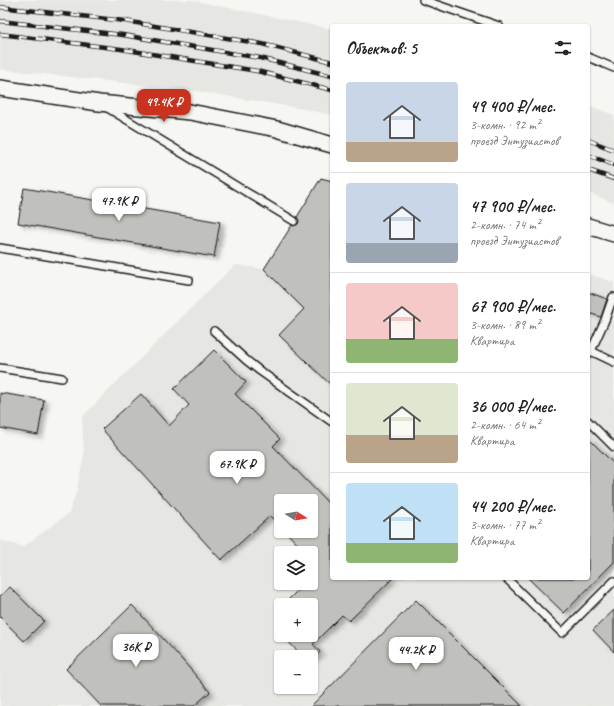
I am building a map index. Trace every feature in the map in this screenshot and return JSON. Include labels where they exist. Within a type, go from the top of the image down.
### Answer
[{"type":"street","points":[[0,88],[99,103],[206,115],[277,129],[330,144]]},
{"type":"street","points":[[590,227],[614,234]]},
{"type":"lane","points":[[423,0],[492,24]]},
{"type":"lane","points":[[590,58],[614,68]]},
{"type":"lane","points":[[99,103],[294,221]]},
{"type":"lane","points":[[0,248],[189,280]]},
{"type":"lane","points":[[590,350],[605,320],[614,297]]},
{"type":"lane","points":[[214,331],[260,371],[330,421]]},
{"type":"lane","points":[[590,352],[614,362]]},
{"type":"lane","points":[[0,368],[62,378]]},
{"type":"lane","points":[[590,423],[614,447]]},
{"type":"lane","points":[[508,580],[562,633],[614,581]]},
{"type":"shaded area","points":[[0,0],[191,0],[330,29],[330,115],[195,91],[0,69]]},
{"type":"shaded area","points":[[590,106],[614,115],[614,203],[590,194]]},
{"type":"shaded area","points":[[321,178],[330,180],[330,580],[590,580],[590,275],[614,282],[614,706],[0,706],[0,540],[23,547],[69,513],[76,493],[84,456],[82,417],[235,265],[264,269],[264,266],[267,265]]},
{"type":"building","points":[[321,178],[330,180],[330,384],[279,335],[304,309],[264,269],[292,225],[294,226],[298,224],[299,221],[297,217]]},
{"type":"building","points":[[24,188],[220,222],[214,257],[18,223]]},
{"type":"building","points":[[590,293],[607,299],[601,317],[590,314]]},
{"type":"building","points":[[214,350],[246,382],[235,394],[280,439],[273,446],[330,505],[330,580],[391,580],[349,621],[342,615],[318,639],[318,598],[290,598],[298,590],[318,590],[318,546],[299,546],[292,538],[318,538],[318,494],[274,494],[274,520],[270,516],[221,560],[102,429],[141,394],[169,426],[189,405],[174,389]]},
{"type":"building","points":[[0,393],[44,400],[38,435],[0,428]]},
{"type":"building","points":[[590,440],[614,464],[614,562],[564,613],[530,580],[590,580]]},
{"type":"building","points":[[10,587],[44,621],[24,641],[0,617],[0,596]]},
{"type":"building","points":[[416,600],[522,706],[311,706]]},
{"type":"building","points":[[132,605],[210,692],[194,706],[101,706],[66,669]]},
{"type":"building","points":[[614,610],[614,652],[593,630]]},
{"type":"building","points":[[289,642],[315,642],[313,644],[320,652],[318,654],[318,650],[296,650]]},
{"type":"railway","points":[[0,7],[125,21],[262,44],[330,61]]},
{"type":"railway","points":[[0,21],[123,35],[260,58],[330,76]]},
{"type":"railway","points":[[0,34],[121,49],[257,71],[330,89]]},
{"type":"railway","points":[[590,141],[614,150]]},
{"type":"railway","points":[[590,156],[614,165]]},
{"type":"railway","points":[[590,171],[614,179]]}]
